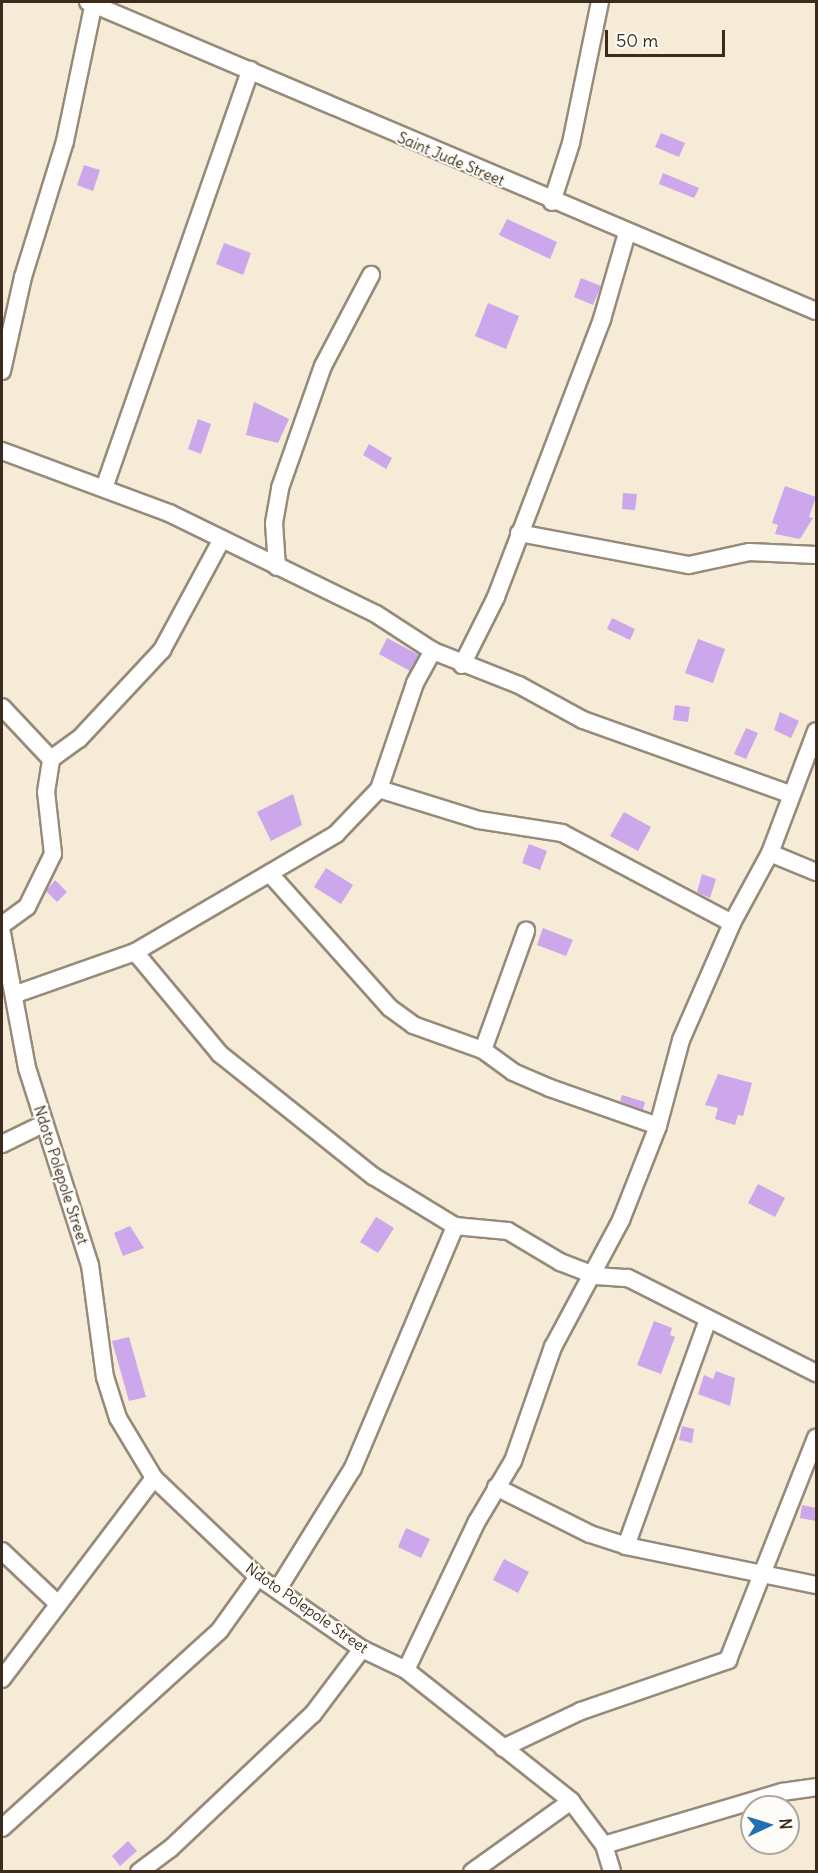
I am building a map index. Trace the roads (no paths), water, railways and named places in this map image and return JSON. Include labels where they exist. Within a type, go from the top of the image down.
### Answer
[{"type":"street","points":[[2,372],[23,278],[65,141],[92,2]]},
{"type":"street","name":"Saint Jude Street","points":[[92,2],[552,202],[816,311]]},
{"type":"street","points":[[552,202],[571,143],[600,2]]},
{"type":"street","points":[[104,488],[250,70]]},
{"type":"street","points":[[462,665],[519,533],[602,319],[627,233]]},
{"type":"street","points":[[277,567],[274,523],[280,488],[323,366],[371,275]]},
{"type":"street","points":[[2,451],[104,488],[222,540],[376,614],[433,651],[462,665],[519,685],[583,720],[790,794]]},
{"type":"street","points":[[519,533],[689,565],[749,552],[816,555]]},
{"type":"street","points":[[2,925],[27,908],[53,854],[46,792],[51,759],[79,739],[162,650],[222,540]]},
{"type":"street","points":[[16,994],[135,952],[271,875],[336,834],[379,789],[415,683],[433,651]]},
{"type":"street","points":[[2,707],[51,759]]},
{"type":"street","points":[[406,1670],[496,1487],[526,1432],[553,1347],[596,1276],[658,1126],[681,1040],[732,923],[770,853],[790,794],[816,731]]},
{"type":"street","points":[[379,789],[479,820],[562,833],[732,923]]},
{"type":"street","points":[[770,853],[816,872]]},
{"type":"street","points":[[271,875],[390,1008],[433,1034],[483,1050],[531,1080],[658,1126]]},
{"type":"street","points":[[483,1050],[526,931]]},
{"type":"street","name":"Ndoto Polepole Street","points":[[2,933],[43,1124],[76,1211],[97,1307],[105,1377],[118,1418],[154,1478],[258,1577],[362,1649],[406,1670],[571,1800],[604,1845],[612,1872]]},
{"type":"street","points":[[135,952],[199,1033],[251,1083],[335,1150],[455,1226],[508,1231],[596,1276],[628,1278],[816,1373]]},
{"type":"street","points":[[2,1144],[43,1124]]},
{"type":"street","points":[[278,1589],[353,1468],[455,1226]]},
{"type":"street","points":[[626,1546],[708,1320]]},
{"type":"street","points":[[503,1748],[581,1711],[728,1660],[765,1575],[816,1437]]},
{"type":"street","points":[[2,1679],[57,1603],[154,1478]]},
{"type":"street","points":[[496,1487],[590,1534],[626,1546],[816,1586]]},
{"type":"street","points":[[2,1551],[57,1603]]},
{"type":"street","points":[[2,1828],[219,1630],[258,1577]]},
{"type":"street","points":[[139,1872],[193,1829],[313,1714],[362,1649]]},
{"type":"street","points":[[604,1845],[782,1792],[816,1787]]},
{"type":"street","points":[[472,1872],[571,1800]]}]
